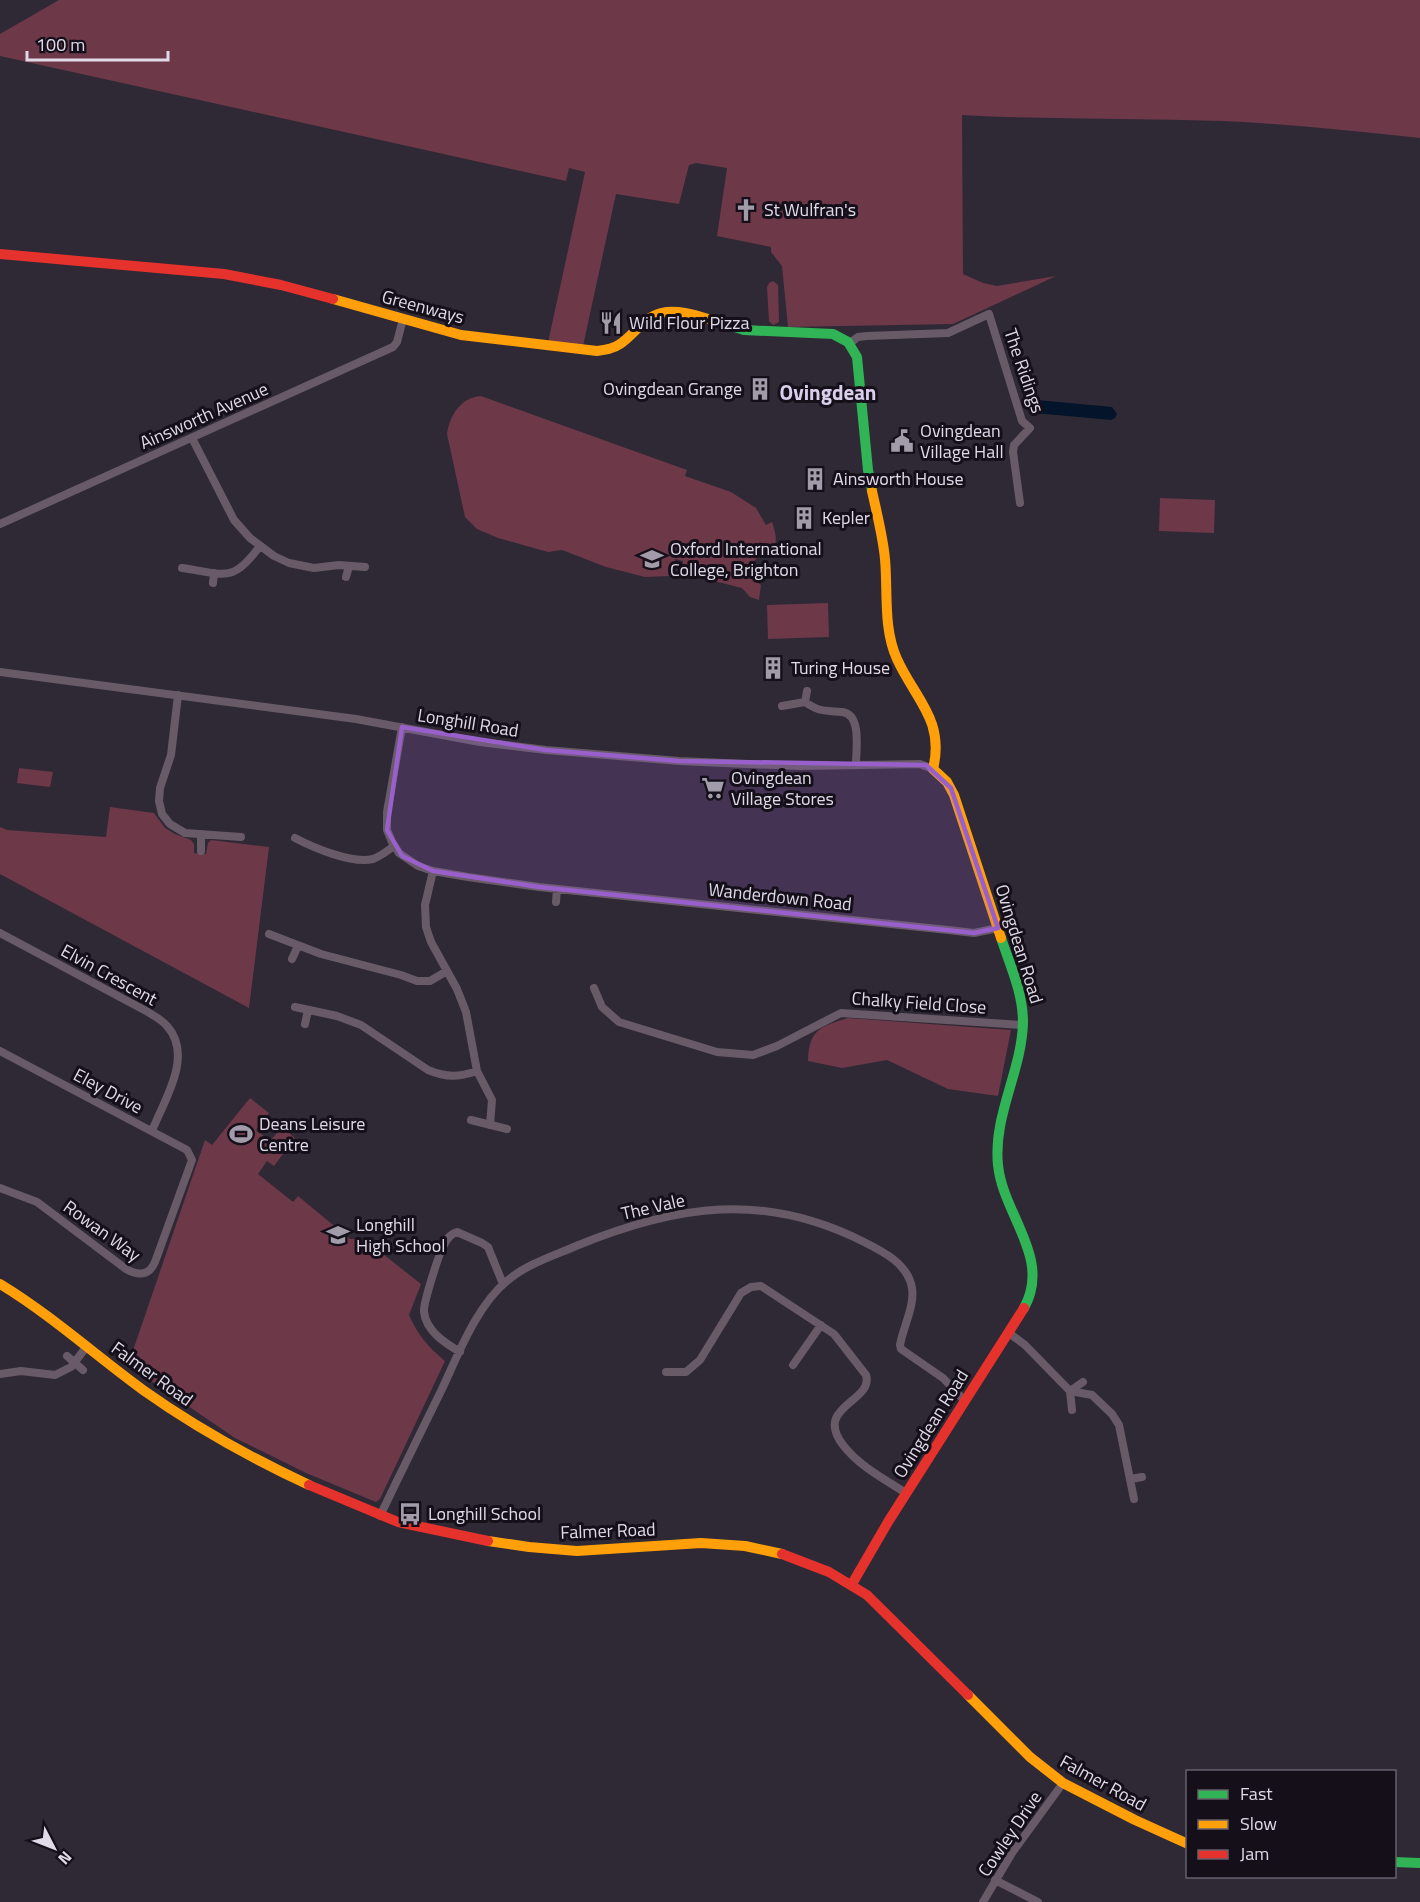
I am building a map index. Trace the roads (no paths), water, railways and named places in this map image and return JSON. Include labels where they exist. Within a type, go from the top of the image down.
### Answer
[{"type":"street","name":"Greenways","points":[[0,254],[224,274],[280,285],[478,338],[597,351],[610,349],[620,344],[640,324],[652,317],[670,312],[697,316],[744,330],[826,333],[839,336],[850,343]]},
{"type":"street","name":"The Ridings","points":[[850,343],[858,337],[867,336],[948,333],[989,314],[1022,421],[1030,428],[1014,445],[1013,452],[1020,503]]},
{"type":"street","name":"Ainsworth Avenue","points":[[0,524],[393,347],[397,342],[403,319]]},
{"type":"street","points":[[850,343],[857,353],[868,470],[885,557],[890,632],[897,659],[929,713],[937,752],[933,769]]},
{"type":"street","points":[[192,438],[237,526],[260,546],[279,558],[299,565],[320,568],[364,567]]},
{"type":"street","points":[[182,568],[214,573],[236,572],[245,565],[260,546]]},
{"type":"street","points":[[346,577],[349,566]]},
{"type":"street","points":[[213,583],[214,573]]},
{"type":"street","name":"Longhill Road","points":[[0,672],[356,718],[506,745],[634,758],[800,766],[920,764],[933,769]]},
{"type":"street","points":[[805,702],[807,691]]},
{"type":"street","points":[[178,695],[171,755],[160,788],[160,808],[167,822],[175,829],[185,833],[241,837]]},
{"type":"street","points":[[782,706],[805,702],[822,711],[845,712],[852,717],[855,725],[856,764]]},
{"type":"street","points":[[295,838],[311,846],[359,860],[375,858],[394,846],[388,833],[386,816],[402,727]]},
{"type":"street","name":"Ovingdean Road","points":[[852,1584],[906,1493],[1029,1300],[1034,1275],[1031,1255],[1007,1203],[998,1165],[999,1122],[1019,1053],[1023,1025],[1022,1003],[954,795],[947,782],[933,769]]},
{"type":"street","points":[[201,834],[201,851]]},
{"type":"street","name":"Wanderdown Road","points":[[394,846],[412,864],[433,871],[557,889],[969,932],[980,932],[998,927]]},
{"type":"street","points":[[433,871],[426,905],[426,922],[431,942],[458,989],[466,1012],[477,1071],[492,1100],[490,1125]]},
{"type":"street","points":[[556,902],[557,889]]},
{"type":"street","name":"Elvin Crescent","points":[[0,933],[148,1012],[169,1029],[176,1043],[178,1064],[152,1131]]},
{"type":"street","points":[[268,934],[298,946],[417,981],[430,981],[447,971]]},
{"type":"street","points":[[292,958],[298,946]]},
{"type":"street","name":"Chalky Field Close","points":[[594,988],[602,1007],[619,1022],[717,1052],[753,1055],[777,1046],[841,1013],[1023,1025]]},
{"type":"street","points":[[295,1007],[337,1016],[361,1025],[428,1070],[439,1074],[458,1077],[477,1071]]},
{"type":"street","points":[[305,1024],[308,1010]]},
{"type":"street","name":"Eley Drive","points":[[0,1051],[187,1150],[191,1157],[191,1164]]},
{"type":"street","points":[[471,1120],[507,1129]]},
{"type":"street","name":"Rowan Way","points":[[0,1188],[37,1202],[126,1269],[141,1274],[149,1271],[155,1262],[191,1164]]},
{"type":"street","name":"The Vale","points":[[381,1516],[460,1352],[483,1311],[503,1284],[522,1271],[567,1250],[617,1230],[657,1219],[710,1209],[762,1210],[791,1215],[846,1233],[873,1247],[903,1268],[911,1284],[912,1299],[901,1340],[901,1349],[943,1378],[965,1401]]},
{"type":"street","points":[[460,1352],[435,1334],[423,1310],[442,1247],[451,1234],[457,1232],[486,1245],[503,1284]]},
{"type":"street","name":"Falmer Road","points":[[0,1284],[30,1303],[145,1391],[207,1432],[273,1470],[381,1516],[410,1526],[530,1548],[608,1550],[700,1543],[760,1550],[794,1557],[824,1569],[867,1595],[1030,1757],[1063,1783],[1186,1843]]},
{"type":"street","points":[[666,1372],[686,1372],[700,1360],[741,1293],[751,1287],[761,1286],[834,1334],[866,1375],[866,1387],[837,1414],[835,1425],[838,1437],[848,1451],[862,1464],[906,1493]]},
{"type":"street","points":[[793,1365],[820,1325]]},
{"type":"street","points":[[1009,1333],[1025,1345],[1070,1391],[1092,1395],[1113,1415],[1119,1425],[1134,1499]]},
{"type":"street","points":[[0,1374],[21,1371],[55,1375],[68,1370],[87,1346]]},
{"type":"street","points":[[67,1356],[83,1370]]},
{"type":"street","points":[[1070,1391],[1083,1382]]},
{"type":"street","points":[[1070,1391],[1072,1410]]},
{"type":"street","points":[[1131,1479],[1142,1477]]},
{"type":"street","name":"Cowley Drive","points":[[983,1902],[1016,1848],[1063,1783]]},
{"type":"street","points":[[1396,1862],[1420,1863]]},
{"type":"street","points":[[995,1881],[1038,1902]]},
{"type":"water","points":[[1037,400],[1112,407],[1117,414],[1111,420],[1035,413],[1031,407]]},
{"type":"place","name":"St Wulfran's","points":[[746,210]]},
{"type":"place","name":"Wild Flour Pizza","points":[[611,323]]},
{"type":"place","name":"Ovingdean Grange","points":[[760,389]]},
{"type":"place","name":"Ovingdean Village Hall","points":[[902,441]]},
{"type":"place","name":"Ainsworth House","points":[[815,479]]},
{"type":"place","name":"Kepler","points":[[804,518]]},
{"type":"place","name":"Oxford International College, Brighton","points":[[652,559]]},
{"type":"place","name":"Turing House","points":[[773,668]]},
{"type":"place","name":"Ovingdean Village Stores","points":[[713,788]]},
{"type":"place","name":"Deans Leisure Centre","points":[[241,1134]]},
{"type":"place","name":"Longhill High School","points":[[338,1235]]},
{"type":"place","name":"Longhill School","points":[[410,1514]]},
{"type":"district","name":"Ovingdean","points":[[828,393]]}]
